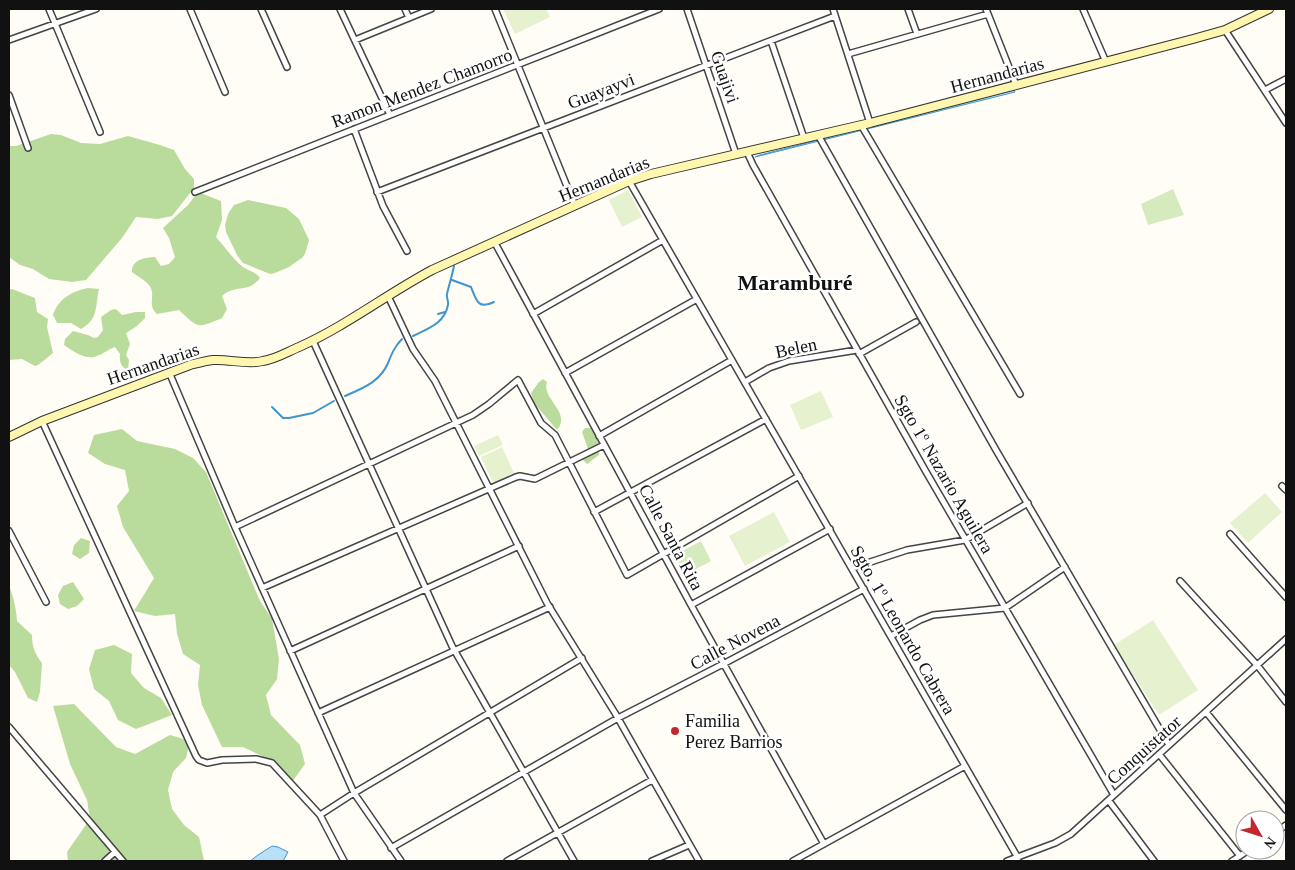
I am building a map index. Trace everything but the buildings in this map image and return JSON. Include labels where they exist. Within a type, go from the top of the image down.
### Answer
[{"type":"street","points":[[49,9],[100,132]]},
{"type":"street","points":[[9,40],[96,9]]},
{"type":"street","points":[[190,9],[225,92]]},
{"type":"street","points":[[260,9],[287,67]]},
{"type":"street","points":[[340,9],[390,114]]},
{"type":"street","points":[[405,9],[409,18]]},
{"type":"street","points":[[355,40],[431,9]]},
{"type":"street","points":[[495,9],[575,206]]},
{"type":"street","name":"Ramon Mendez Chamorro","points":[[195,192],[659,9]]},
{"type":"street","name":"Guajivi","points":[[687,9],[736,154]]},
{"type":"street","points":[[833,9],[870,123]]},
{"type":"street","points":[[908,9],[917,34]]},
{"type":"street","points":[[1083,9],[1106,62]]},
{"type":"street","name":"Hernandarias","points":[[9,437],[42,421],[169,372],[198,363],[213,360],[262,362],[274,358],[313,341],[412,280],[432,270],[629,181],[651,174],[870,123],[1225,30],[1268,9]]},
{"type":"street","points":[[848,54],[987,11],[1016,86]]},
{"type":"street","name":"Guayayvi","points":[[377,192],[835,16]]},
{"type":"street","points":[[1225,30],[1286,123]]},
{"type":"street","points":[[771,41],[804,138]]},
{"type":"street","points":[[1264,90],[1286,78]]},
{"type":"street","points":[[9,94],[28,148]]},
{"type":"street","points":[[861,125],[1020,394]]},
{"type":"street","points":[[354,129],[377,192],[406,251]]},
{"type":"street","points":[[818,135],[1028,503],[1169,745]]},
{"type":"street","name":"Sgto 1º Nazario Aguilera","points":[[747,152],[965,540],[1114,795]]},
{"type":"street","name":"Sgto. 1º Leonardo Cabrera","points":[[629,181],[966,766],[1016,859]]},
{"type":"street","points":[[533,314],[663,240]]},
{"type":"street","name":"Calle Santa Rita","points":[[495,243],[565,374],[824,844]]},
{"type":"street","points":[[388,296],[413,349],[436,381],[550,607],[618,718],[699,861]]},
{"type":"street","points":[[565,374],[697,299]]},
{"type":"street","points":[[858,352],[916,322]]},
{"type":"street","points":[[313,341],[454,650],[574,861]]},
{"type":"street","name":"Belen","points":[[745,382],[769,368],[789,360],[858,352]]},
{"type":"street","points":[[599,436],[732,360]]},
{"type":"street","points":[[169,372],[234,527],[354,793],[401,861]]},
{"type":"street","points":[[234,527],[457,423],[482,410],[518,380],[541,423],[555,436],[626,575],[799,476]]},
{"type":"street","points":[[594,512],[766,418]]},
{"type":"street","points":[[42,421],[196,756],[199,760],[207,763],[222,760],[249,759],[272,763],[320,815],[344,861]]},
{"type":"street","points":[[262,588],[520,476],[535,479],[604,445]]},
{"type":"street","points":[[852,568],[906,550],[965,540],[1028,503]]},
{"type":"street","points":[[692,605],[830,529]]},
{"type":"street","points":[[9,531],[46,602]]},
{"type":"street","points":[[1230,534],[1286,597]]},
{"type":"street","points":[[290,651],[519,546]]},
{"type":"street","points":[[891,636],[933,615],[1005,608],[1065,567]]},
{"type":"street","points":[[1180,580],[1257,665],[1286,702]]},
{"type":"street","name":"Calle Novena","points":[[391,848],[618,718],[864,589]]},
{"type":"street","points":[[318,713],[550,607]]},
{"type":"street","name":"Conquistator","points":[[1007,861],[1056,843],[1071,834],[1286,639]]},
{"type":"street","points":[[320,815],[582,658]]},
{"type":"street","points":[[1206,712],[1286,810]]},
{"type":"street","points":[[9,727],[123,861]]},
{"type":"street","points":[[1159,754],[1235,849]]},
{"type":"street","points":[[793,861],[966,766]]},
{"type":"street","points":[[508,861],[652,780]]},
{"type":"street","points":[[1109,801],[1154,861]]},
{"type":"street","points":[[652,861],[689,845]]},
{"type":"street","points":[[105,861],[115,852]]},
{"type":"green space","points":[[503,9],[546,9],[550,17],[515,34]]},
{"type":"green space","points":[[51,134],[61,135],[81,143],[100,144],[128,136],[174,150],[185,169],[194,179],[194,188],[172,216],[158,219],[136,217],[122,238],[86,280],[72,282],[49,279],[33,269],[20,265],[9,257],[9,146],[16,146]]},
{"type":"green space","points":[[1173,189],[1184,215],[1148,225],[1141,204]]},
{"type":"green space","points":[[628,190],[642,217],[622,227],[609,200]]},
{"type":"green space","points":[[198,192],[221,201],[222,220],[216,237],[239,264],[260,278],[251,286],[227,292],[222,296],[227,309],[222,318],[202,325],[194,323],[179,310],[157,314],[152,307],[152,293],[149,285],[132,272],[136,262],[141,259],[155,257],[161,266],[169,264],[175,257],[169,238],[163,228],[188,205]]},
{"type":"green space","points":[[248,200],[286,208],[299,219],[309,240],[302,258],[289,267],[270,274],[243,263],[226,232],[225,225],[228,214],[234,205]]},
{"type":"green space","points":[[88,288],[99,289],[94,316],[91,321],[81,329],[71,323],[57,323],[53,315],[62,300],[71,294]]},
{"type":"green space","points":[[12,289],[35,298],[37,312],[48,319],[47,327],[53,353],[35,366],[22,359],[9,360],[9,290]]},
{"type":"green space","points":[[116,309],[122,315],[145,312],[145,318],[126,333],[130,344],[126,355],[129,360],[128,371],[121,364],[120,354],[115,347],[99,355],[88,357],[80,355],[64,345],[65,339],[73,331],[94,338],[98,337],[103,330],[101,317]]},
{"type":"green space","points":[[543,379],[547,382],[548,394],[561,417],[561,423],[557,430],[534,403],[531,393]]},
{"type":"green space","points":[[821,391],[833,417],[801,430],[790,405]]},
{"type":"green space","points":[[585,428],[592,428],[597,434],[599,455],[587,464],[582,459],[583,454],[588,449],[582,432]]},
{"type":"green space","points":[[122,429],[137,441],[175,449],[193,458],[206,472],[260,601],[272,619],[279,659],[277,679],[266,695],[271,715],[300,745],[305,764],[292,782],[276,772],[262,756],[243,747],[222,747],[202,705],[198,685],[200,665],[183,654],[177,634],[175,614],[155,616],[134,611],[154,578],[123,527],[117,506],[129,491],[125,470],[105,464],[88,453],[94,435]]},
{"type":"green space","points":[[498,435],[503,445],[479,456],[474,446]]},
{"type":"green space","points":[[502,447],[514,473],[493,483],[481,457]]},
{"type":"green space","points":[[1265,493],[1282,512],[1248,543],[1230,523]]},
{"type":"green space","points":[[774,512],[790,542],[745,566],[729,536]]},
{"type":"green space","points":[[81,538],[90,541],[89,553],[80,559],[72,554],[74,545]]},
{"type":"green space","points":[[701,541],[711,561],[683,576],[673,556]]},
{"type":"green space","points":[[73,582],[84,599],[77,606],[68,609],[60,604],[58,595],[63,586]]},
{"type":"green space","points":[[9,587],[17,621],[32,635],[34,650],[42,663],[40,692],[37,702],[28,698],[15,672],[9,665]]},
{"type":"green space","points":[[1153,620],[1198,690],[1159,715],[1114,645]]},
{"type":"green space","points":[[114,645],[132,654],[131,673],[144,688],[161,698],[172,715],[136,729],[118,720],[109,701],[94,689],[89,669],[95,650]]},
{"type":"green space","points":[[74,704],[116,747],[135,754],[170,735],[190,741],[186,758],[173,772],[168,790],[172,809],[184,825],[199,837],[204,861],[68,861],[67,852],[90,819],[87,800],[70,764],[53,706]]},
{"type":"water","points":[[1014,90],[1015,92],[755,157],[760,155]]},
{"type":"water","points":[[272,846],[288,852],[283,861],[250,861],[258,855]]},
{"type":"waterway","points":[[413,336],[435,325],[443,317],[448,305],[447,294],[454,266]]},
{"type":"waterway","points":[[452,280],[471,287],[476,300],[481,304],[494,302]]},
{"type":"waterway","points":[[438,314],[445,312]]},
{"type":"waterway","points":[[345,396],[376,380],[385,370],[402,339]]},
{"type":"waterway","points":[[272,407],[283,418],[289,418],[313,413],[334,401]]},
{"type":"place","name":"Familia Perez Barrios","points":[[675,731]]},
{"type":"district","name":"Maramburé","points":[[795,282]]}]
